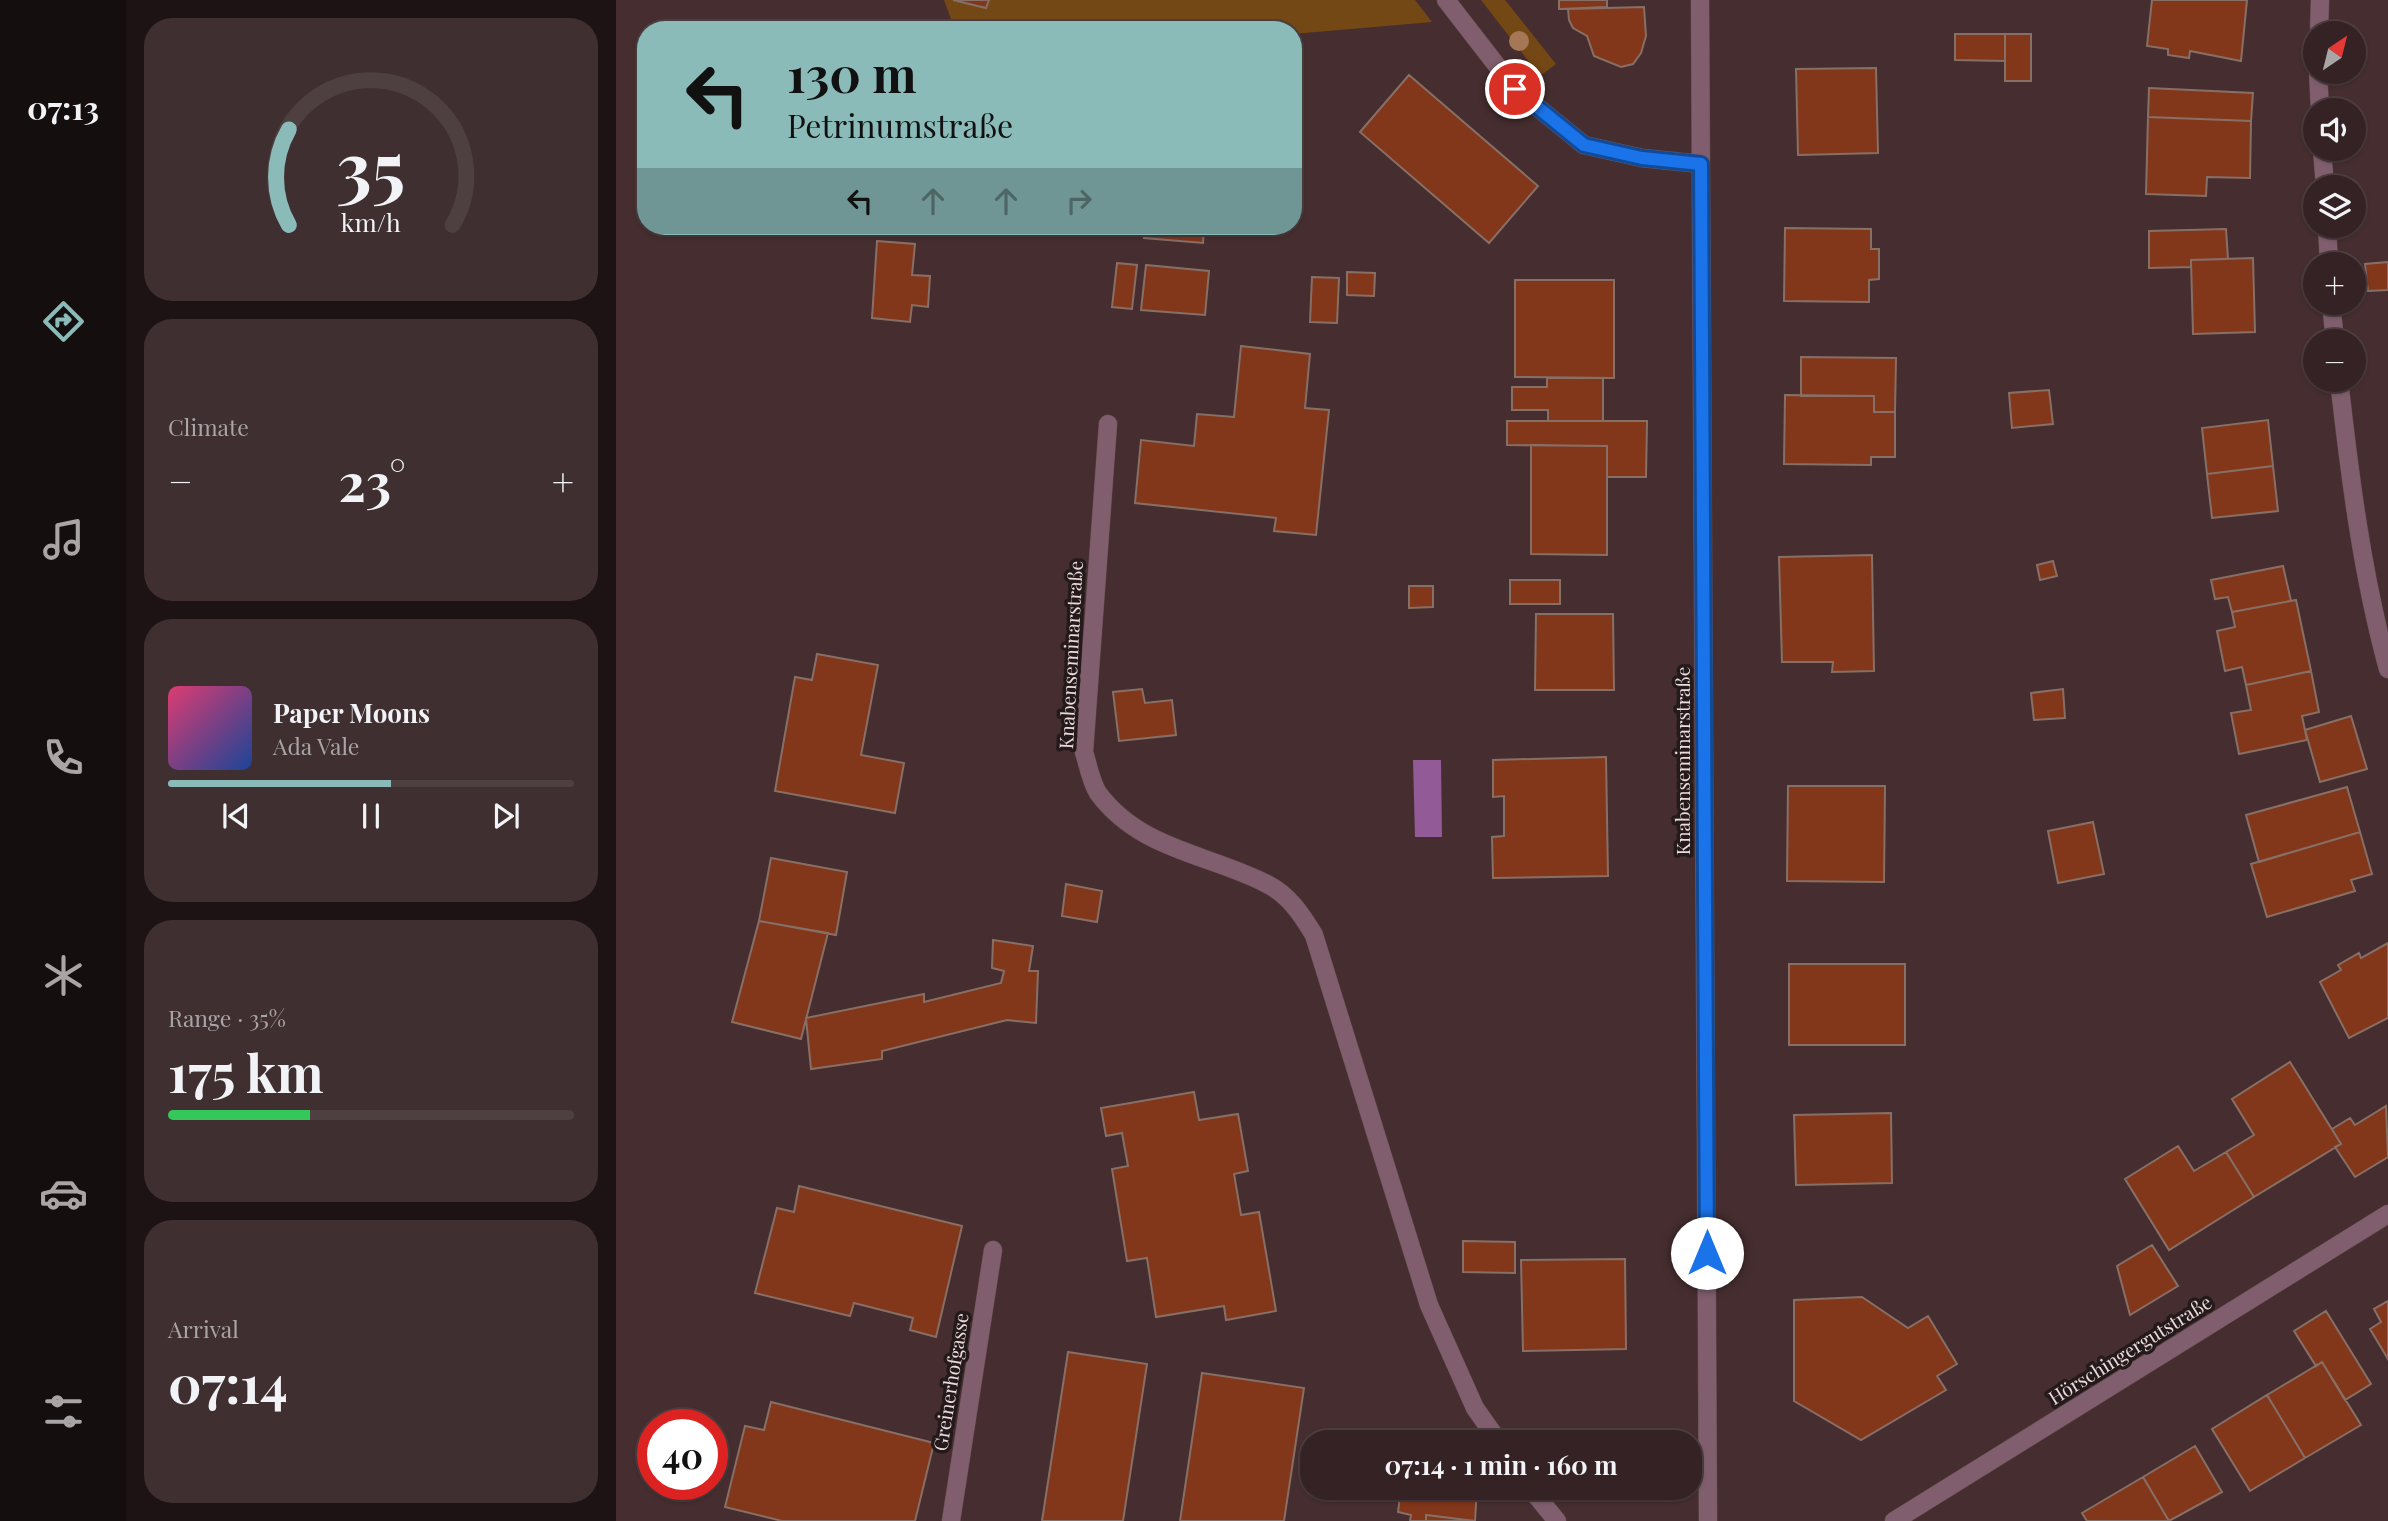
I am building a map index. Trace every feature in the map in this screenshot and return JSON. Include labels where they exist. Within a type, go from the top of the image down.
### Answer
[{"type":"street","points":[[1446,0],[1515,89],[1584,145],[1642,158],[1701,164]]},
{"type":"street","name":"Knabenseminarstraße","points":[[1700,0],[1709,1521]]},
{"type":"street","points":[[2319,21],[2320,0]]},
{"type":"street","points":[[2340,392],[2351,489],[2375,623],[2388,668]]},
{"type":"street","name":"Knabenseminarstraße","points":[[1108,424],[1084,752],[1097,791],[1126,824],[1146,835],[1167,846],[1269,884],[1295,905],[1314,935],[1429,1305],[1475,1408],[1491,1430]]},
{"type":"street","name":"Hörschingergutstraße","points":[[1894,1521],[2388,1214]]},
{"type":"street","name":"Greinerhofgasse","points":[[951,1521],[993,1250]]},
{"type":"street","points":[[1540,1500],[1557,1521]]},
{"type":"shaded area","points":[[944,0],[1415,0],[1432,22],[1302,33],[1302,21],[952,21]]},
{"type":"shaded area","points":[[1481,0],[1505,0],[1556,64],[1540,76]]},
{"type":"shaded area","points":[[1413,760],[1441,760],[1442,837],[1415,837]]},
{"type":"building","points":[[953,0],[989,0],[986,8]]},
{"type":"building","points":[[1559,0],[1607,0],[1607,7],[1559,9]]},
{"type":"building","points":[[2152,0],[2247,0],[2241,61],[2190,51],[2189,58],[2168,55],[2168,49],[2147,46]]},
{"type":"building","points":[[1644,7],[1646,36],[1641,53],[1633,64],[1621,67],[1594,56],[1587,36],[1573,28],[1569,20],[1568,9]]},
{"type":"building","points":[[1955,34],[2005,34],[2005,61],[1955,60]]},
{"type":"building","points":[[2005,34],[2031,34],[2031,81],[2005,81]]},
{"type":"building","points":[[1876,68],[1878,153],[1798,155],[1796,69]]},
{"type":"building","points":[[1409,75],[1538,186],[1489,243],[1360,132]]},
{"type":"building","points":[[2149,88],[2253,93],[2251,121],[2148,117]]},
{"type":"building","points":[[2148,117],[2251,121],[2250,178],[2207,177],[2206,196],[2146,194]]},
{"type":"building","points":[[1785,228],[1871,229],[1871,249],[1879,249],[1879,279],[1869,280],[1869,302],[1784,301]]},
{"type":"building","points":[[2226,229],[2228,259],[2191,260],[2191,267],[2149,268],[2149,231]]},
{"type":"building","points":[[1144,235],[1203,235],[1203,243],[1144,238]]},
{"type":"building","points":[[877,241],[915,244],[912,275],[930,276],[928,307],[912,305],[910,322],[872,318]]},
{"type":"building","points":[[2253,258],[2255,332],[2193,334],[2191,260]]},
{"type":"building","points":[[2388,262],[2388,290],[2368,291],[2366,264]]},
{"type":"building","points":[[1117,263],[1137,265],[1132,309],[1112,307]]},
{"type":"building","points":[[1146,265],[1209,271],[1205,315],[1141,310]]},
{"type":"building","points":[[1347,272],[1375,273],[1374,296],[1347,295]]},
{"type":"building","points":[[1312,277],[1339,278],[1337,323],[1310,322]]},
{"type":"building","points":[[1515,280],[1614,280],[1614,378],[1515,377]]},
{"type":"building","points":[[1241,346],[1310,354],[1305,408],[1329,410],[1316,535],[1274,531],[1276,518],[1135,503],[1141,440],[1194,446],[1197,414],[1234,417]]},
{"type":"building","points":[[1801,357],[1896,358],[1895,412],[1874,412],[1874,396],[1801,396]]},
{"type":"building","points":[[1547,378],[1603,378],[1603,421],[1548,421],[1548,410],[1512,410],[1512,387],[1547,387]]},
{"type":"building","points":[[2049,390],[2053,424],[2012,428],[2009,393]]},
{"type":"building","points":[[1785,395],[1874,396],[1874,412],[1895,412],[1895,457],[1871,457],[1871,465],[1784,464]]},
{"type":"building","points":[[2268,420],[2273,466],[2207,474],[2202,428]]},
{"type":"building","points":[[1507,421],[1647,421],[1646,477],[1607,477],[1607,446],[1507,445]]},
{"type":"building","points":[[1531,445],[1607,446],[1607,555],[1531,554]]},
{"type":"building","points":[[2273,466],[2278,511],[2212,518],[2207,474]]},
{"type":"building","points":[[1872,555],[1874,671],[1832,672],[1833,662],[1782,662],[1779,557]]},
{"type":"building","points":[[2053,561],[2057,576],[2040,580],[2037,565]]},
{"type":"building","points":[[2283,566],[2291,601],[2232,612],[2228,597],[2215,599],[2211,580]]},
{"type":"building","points":[[1510,580],[1560,580],[1560,604],[1510,604]]},
{"type":"building","points":[[1409,586],[1433,586],[1433,607],[1409,608]]},
{"type":"building","points":[[2296,600],[2311,671],[2246,685],[2242,667],[2225,671],[2217,631],[2235,627],[2232,612]]},
{"type":"building","points":[[1536,614],[1613,614],[1614,690],[1535,690]]},
{"type":"building","points":[[817,654],[878,665],[861,755],[904,763],[895,813],[775,791],[795,677],[812,680]]},
{"type":"building","points":[[2311,671],[2319,712],[2302,716],[2307,740],[2239,754],[2231,713],[2251,710],[2246,685]]},
{"type":"building","points":[[1142,689],[1145,703],[1172,700],[1176,735],[1119,741],[1113,692]]},
{"type":"building","points":[[2063,689],[2065,718],[2034,720],[2031,693]]},
{"type":"building","points":[[2351,716],[2367,769],[2320,782],[2305,730]]},
{"type":"building","points":[[1606,757],[1608,876],[1493,878],[1492,837],[1504,836],[1504,796],[1493,797],[1493,760]]},
{"type":"building","points":[[1788,786],[1885,786],[1884,882],[1787,881]]},
{"type":"building","points":[[2347,787],[2360,832],[2259,862],[2246,815]]},
{"type":"building","points":[[2093,822],[2104,874],[2058,883],[2048,831]]},
{"type":"building","points":[[2360,832],[2372,874],[2351,880],[2355,891],[2267,917],[2251,864]]},
{"type":"building","points":[[771,858],[847,872],[836,935],[759,921]]},
{"type":"building","points":[[1066,884],[1102,891],[1097,922],[1062,916]]},
{"type":"building","points":[[759,921],[828,933],[801,1039],[732,1022]]},
{"type":"building","points":[[993,940],[1033,946],[1029,971],[1038,971],[1036,1023],[1007,1020],[882,1051],[882,1059],[811,1069],[806,1018],[924,994],[924,1002],[1001,983],[1004,971],[992,968]]},
{"type":"building","points":[[2388,943],[2388,1018],[2349,1038],[2320,982],[2341,970],[2338,965],[2359,953],[2361,958]]},
{"type":"building","points":[[1789,964],[1905,964],[1905,1045],[1789,1045]]},
{"type":"building","points":[[2290,1062],[2341,1144],[2254,1197],[2226,1152],[2254,1135],[2232,1099]]},
{"type":"building","points":[[1194,1092],[1199,1120],[1238,1114],[1248,1171],[1234,1174],[1241,1215],[1259,1212],[1276,1311],[1226,1320],[1224,1306],[1156,1317],[1147,1258],[1127,1261],[1112,1169],[1128,1166],[1122,1133],[1106,1136],[1101,1108]]},
{"type":"building","points":[[2386,1106],[2388,1157],[2355,1177],[2335,1147],[2341,1144],[2332,1129],[2350,1118],[2355,1125]]},
{"type":"building","points":[[1891,1113],[1892,1183],[1796,1185],[1794,1115]]},
{"type":"building","points":[[2178,1146],[2194,1171],[2226,1152],[2254,1197],[2169,1250],[2125,1179]]},
{"type":"building","points":[[799,1186],[962,1226],[936,1337],[910,1330],[913,1318],[854,1303],[850,1316],[755,1293],[777,1208],[794,1212]]},
{"type":"building","points":[[1463,1241],[1515,1242],[1515,1273],[1463,1272]]},
{"type":"building","points":[[2152,1245],[2178,1286],[2130,1315],[2117,1266]]},
{"type":"building","points":[[1625,1259],[1626,1349],[1523,1351],[1521,1260]]},
{"type":"building","points":[[1862,1297],[1908,1328],[1928,1316],[1957,1364],[1937,1376],[1946,1390],[1861,1440],[1794,1401],[1794,1300]]},
{"type":"building","points":[[2388,1301],[2388,1359],[2370,1329],[2381,1322],[2374,1309]]},
{"type":"building","points":[[2326,1311],[2371,1384],[2345,1400],[2322,1362],[2316,1366],[2294,1331]]},
{"type":"building","points":[[1068,1352],[1147,1364],[1123,1521],[1042,1521]]},
{"type":"building","points":[[2322,1362],[2361,1425],[2305,1458],[2267,1395]]},
{"type":"building","points":[[1202,1373],[1304,1388],[1284,1521],[1180,1521]]},
{"type":"building","points":[[2267,1395],[2305,1458],[2250,1491],[2212,1429]]},
{"type":"building","points":[[771,1402],[934,1443],[915,1521],[782,1521],[725,1507],[745,1426],[764,1430]]},
{"type":"building","points":[[2195,1446],[2222,1492],[2169,1521],[2143,1477]]},
{"type":"building","points":[[2143,1477],[2169,1521],[2087,1521],[2082,1513]]},
{"type":"building","points":[[1400,1500],[1476,1500],[1475,1521],[1426,1515],[1426,1521],[1410,1521],[1411,1515],[1398,1512]]},
{"type":"building","points":[[1426,1515],[1474,1521],[1426,1521]]},
{"type":"route","points":[[1515,89],[1584,145],[1642,158],[1701,164],[1707,1253]]}]
